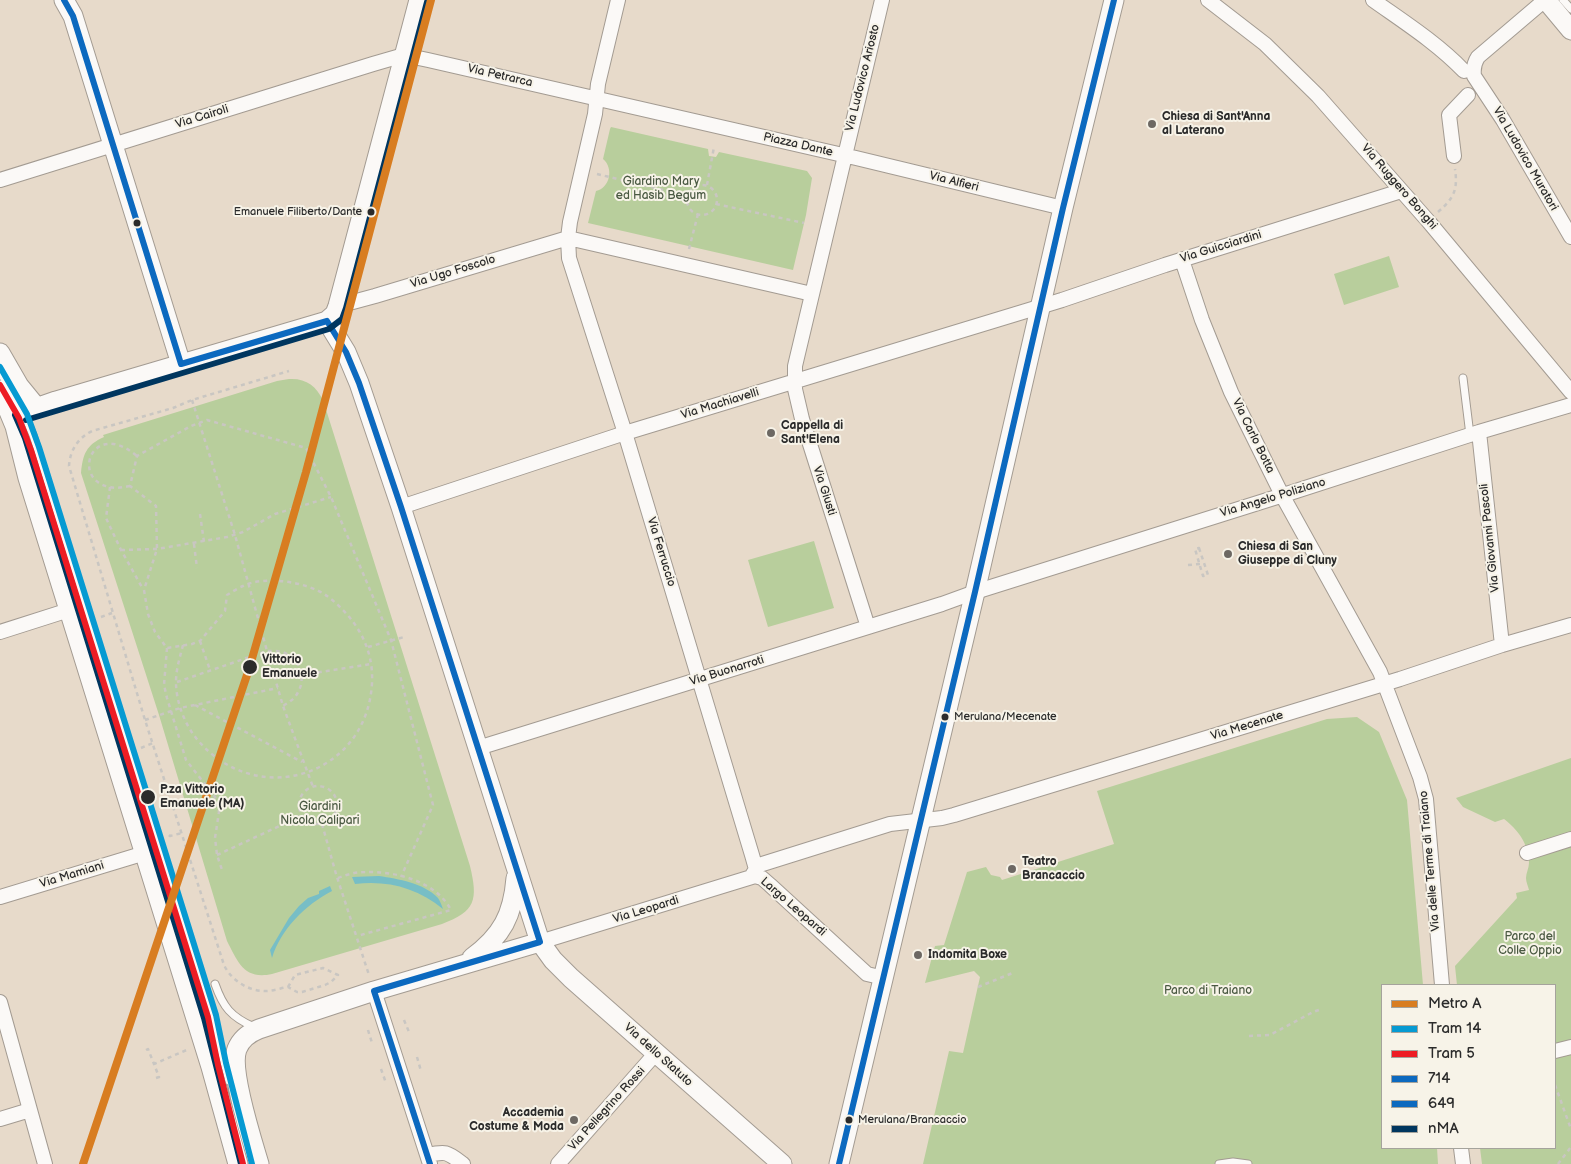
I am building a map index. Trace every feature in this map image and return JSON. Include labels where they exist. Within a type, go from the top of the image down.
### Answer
[{"type":"main road","points":[[18,413],[181,364],[333,314],[419,0]]},
{"type":"main road","points":[[839,1164],[975,592],[1063,208],[1114,0]]},
{"type":"main road","points":[[1546,0],[1571,30]]},
{"type":"main road","points":[[69,5],[181,364]]},
{"type":"main road","name":"Via dello Statuto","points":[[333,314],[401,507],[540,942],[553,960],[571,978],[782,1164]]},
{"type":"main road","points":[[0,353],[19,386],[18,434],[28,478],[145,853],[224,1064],[238,1164]]},
{"type":"main road","points":[[0,390],[18,413]]},
{"type":"main road","points":[[467,962],[491,942],[509,916],[514,898],[517,870]]},
{"type":"main road","points":[[224,1064],[236,1051],[241,1041],[259,1029],[467,962],[540,942]]},
{"type":"main road","points":[[224,1064],[236,1077],[259,1164]]},
{"type":"street","points":[[618,0],[598,84],[595,114],[568,238],[812,294]]},
{"type":"street","name":"Via Ludovico Ariosto","points":[[844,156],[882,0]]},
{"type":"street","name":"Via Ruggero Bonghi","points":[[1208,0],[1265,44],[1347,127],[1571,392]]},
{"type":"street","points":[[1373,0],[1390,5],[1464,71]]},
{"type":"street","name":"Via Ludovico Muratori","points":[[1546,0],[1478,57],[1474,62],[1473,69],[1474,76],[1503,120],[1571,238]]},
{"type":"street","name":"Via Petrarca","points":[[404,55],[597,98]]},
{"type":"street","name":"Via Cairoli","points":[[0,180],[404,55]]},
{"type":"street","points":[[1454,156],[1449,114],[1468,95]]},
{"type":"street","name":"Piazza Dante","points":[[597,98],[844,156],[812,294]]},
{"type":"street","name":"Via Alfieri","points":[[844,156],[1063,208]]},
{"type":"street","name":"Via Guicciardini","points":[[1041,306],[1401,190]]},
{"type":"street","name":"Via Ugo Foscolo","points":[[333,314],[375,296],[568,238]]},
{"type":"street","name":"Via Ferruccio","points":[[568,238],[568,258],[625,433],[700,679],[753,871]]},
{"type":"street","name":"Via Carlo Botta","points":[[1182,260],[1202,320],[1231,392],[1282,496],[1380,672],[1384,684]]},
{"type":"street","name":"Via Giusti","points":[[812,294],[795,366],[796,397],[868,627]]},
{"type":"street","name":"Via Machiavelli","points":[[401,507],[625,433],[1041,306]]},
{"type":"street","name":"Via Angelo Poliziano","points":[[975,592],[1282,496],[1474,433],[1571,405]]},
{"type":"street","name":"Via Giovanni Pascoli","points":[[1474,433],[1502,645]]},
{"type":"street","name":"Via Buonarroti","points":[[478,748],[942,604],[975,592]]},
{"type":"street","points":[[0,632],[69,610]]},
{"type":"street","name":"Via Mecenate","points":[[921,820],[954,815],[1571,625]]},
{"type":"street","name":"Via delle Terme di Traiano","points":[[1384,684],[1420,777],[1426,799],[1442,984]]},
{"type":"street","name":"Largo Leopardi","points":[[884,978],[867,974],[753,871],[880,826],[921,820]]},
{"type":"street","points":[[1527,854],[1571,839]]},
{"type":"street","name":"Via Mamiani","points":[[0,897],[145,853]]},
{"type":"street","name":"Via Leopardi","points":[[540,942],[753,871]]},
{"type":"street","points":[[374,991],[428,1159],[449,1153],[464,1164]]},
{"type":"street","points":[[0,1002],[45,1164]]},
{"type":"street","points":[[1556,1051],[1571,1047]]},
{"type":"street","name":"Via Pellegrino Rossi","points":[[558,1164],[656,1053]]},
{"type":"street","points":[[0,1120],[30,1110]]},
{"type":"street","points":[[1461,1149],[1464,1164]]},
{"type":"lane","points":[[1563,0],[1571,9]]},
{"type":"lane","points":[[0,372],[18,413],[33,435],[210,1007],[230,1088]]},
{"type":"lane","points":[[1463,378],[1474,433]]},
{"type":"lane","points":[[215,984],[224,1005],[231,1013],[259,1029]]},
{"type":"lane","points":[[234,1106],[240,1126]]},
{"type":"lane","points":[[1219,1164],[1233,1162],[1248,1164]]},
{"type":"path","points":[[706,186],[714,147]]},
{"type":"path","points":[[1443,208],[1451,200],[1457,186],[1454,156]]},
{"type":"path","points":[[597,174],[688,196]]},
{"type":"path","points":[[706,186],[715,193],[716,204],[709,213],[698,214],[689,206],[688,196],[695,187],[706,186]]},
{"type":"path","points":[[716,204],[804,223]]},
{"type":"path","points":[[689,249],[698,214]]},
{"type":"path","points":[[288,986],[294,975],[323,968],[338,974],[331,982],[325,985],[297,992],[288,986],[266,991],[257,990],[244,986],[229,974],[221,958],[145,720],[69,466],[70,454],[75,444],[92,431],[289,371]]},
{"type":"path","points":[[192,400],[235,535],[283,706],[313,787]]},
{"type":"path","points":[[130,486],[137,456],[206,420],[306,448],[331,497],[392,640],[433,805],[401,877]]},
{"type":"path","points":[[137,456],[129,449],[107,443],[95,450],[88,467],[100,484],[110,487],[130,486],[156,506],[157,550],[144,590]]},
{"type":"path","points":[[110,487],[106,518],[121,550],[144,590],[148,614],[156,632],[167,648],[164,685],[186,760],[215,797],[219,812],[215,838],[217,855],[222,870]]},
{"type":"path","points":[[121,550],[157,550],[235,535],[275,514],[331,497]]},
{"type":"path","points":[[200,514],[204,542]]},
{"type":"path","points":[[194,544],[197,568]]},
{"type":"path","points":[[1199,548],[1203,563],[1195,549],[1199,548]]},
{"type":"path","points":[[1188,565],[1203,563]]},
{"type":"path","points":[[167,648],[183,644],[200,642],[225,610],[227,596],[249,584],[281,581],[304,585],[324,595],[343,609],[358,626],[368,647],[373,672],[372,698],[364,722],[350,744],[331,760],[308,772],[275,778],[250,775],[227,765],[206,751],[190,731],[180,708],[176,682],[183,644]]},
{"type":"path","points":[[97,618],[112,613]]},
{"type":"path","points":[[368,647],[404,637]]},
{"type":"path","points":[[200,642],[210,670]]},
{"type":"path","points":[[176,682],[267,651],[278,651],[294,659],[302,675],[298,693],[293,700],[283,706]]},
{"type":"path","points":[[302,675],[371,664]]},
{"type":"path","points":[[145,720],[180,708],[278,688]]},
{"type":"path","points":[[195,705],[304,763]]},
{"type":"path","points":[[143,756],[140,747],[153,743]]},
{"type":"path","points":[[319,786],[330,791],[336,801],[336,813],[328,822],[322,824],[310,823],[301,816],[299,810],[300,798],[303,793],[313,787],[319,786]]},
{"type":"path","points":[[217,855],[301,816]]},
{"type":"path","points":[[322,824],[374,991]]},
{"type":"path","points":[[170,836],[182,833]]},
{"type":"path","points":[[338,878],[352,873],[364,872],[415,880],[447,902],[451,910],[357,936]]},
{"type":"path","points":[[978,987],[1015,972]]},
{"type":"path","points":[[1249,1036],[1270,1035],[1322,1009]]},
{"type":"path","points":[[404,1020],[409,1032]]},
{"type":"path","points":[[368,1030],[372,1043]]},
{"type":"path","points":[[154,1064],[195,1047]]},
{"type":"path","points":[[146,1050],[148,1049],[160,1077],[156,1078]]},
{"type":"path","points":[[417,1057],[421,1071]]},
{"type":"path","points":[[381,1069],[386,1082]]},
{"type":"path","points":[[1556,1088],[1571,1129]]},
{"type":"path","points":[[1558,1164],[1571,1147]]},
{"type":"green space","name":"Giardino Mary ed Hasib Begum","points":[[611,127],[708,149],[709,156],[716,157],[719,152],[807,171],[812,178],[806,215],[793,270],[588,223],[596,191],[605,186],[609,177],[609,167],[603,159]]},
{"type":"green space","points":[[1389,256],[1399,287],[1344,305],[1334,274]]},
{"type":"green space","name":"Giardini Nicola Calipari","points":[[300,380],[310,384],[323,400],[470,866],[474,896],[468,909],[442,924],[272,974],[262,975],[248,972],[243,968],[227,941],[159,715],[81,473],[86,451],[93,443],[104,437],[103,435],[277,381]]},
{"type":"green space","points":[[814,541],[834,608],[768,627],[748,560]]},
{"type":"green space","name":"Parco di Traiano","points":[[1357,717],[1379,732],[1407,800],[1423,984],[1381,984],[1381,1149],[1437,1149],[1438,1164],[923,1164],[949,1051],[963,1053],[980,977],[974,971],[925,983],[935,946],[944,945],[967,872],[986,867],[991,875],[1000,877],[1002,880],[1114,844],[1097,791],[1327,719]]},
{"type":"green space","name":"Parco del Colle Oppio","points":[[1571,758],[1571,1164],[1482,1164],[1480,1149],[1556,1149],[1556,984],[1457,984],[1455,966],[1517,898],[1516,893],[1529,890],[1526,878],[1529,863],[1527,850],[1522,838],[1509,823],[1504,819],[1495,822],[1463,807],[1456,798]]},
{"type":"water","points":[[379,876],[410,882],[426,889],[438,898],[443,909],[423,896],[402,887],[379,883],[355,884],[352,877]]},
{"type":"water","points":[[330,886],[332,891],[313,903],[295,919],[281,937],[272,958],[270,950],[289,918],[308,898],[319,894],[319,891]]},
{"type":"metro line","name":"A","points":[[83,1164],[249,669],[306,472],[431,0]]},
{"type":"tram line","name":"14","points":[[0,367],[27,414],[39,447],[216,1015],[226,1063],[252,1164]]},
{"type":"tram line","name":"5","points":[[0,385],[19,418],[31,450],[208,1017],[243,1164]]},
{"type":"transit line","name":"649","points":[[64,0],[73,16],[181,364]]},
{"type":"transit line","name":"714","points":[[839,1164],[975,592],[1063,208],[1114,0]]},
{"type":"transit line","name":"nMA","points":[[26,420],[329,329],[342,319],[427,2]]},
{"type":"transit line","name":"649","points":[[327,321],[346,352],[359,383],[401,507],[540,942],[374,991]]},
{"type":"transit line","name":"649","points":[[181,364],[327,321]]},
{"type":"transit line","name":"nMA","points":[[15,415],[25,438],[204,1018],[241,1164]]},
{"type":"transit line","name":"649","points":[[374,991],[430,1164]]},
{"type":"place","name":"Chiesa di Sant'Anna al Laterano","points":[[1152,124]]},
{"type":"place","name":"Emanuele Filiberto/Dante","points":[[371,212]]},
{"type":"place","name":"Cappella di Sant'Elena","points":[[771,433]]},
{"type":"place","name":"Chiesa di San Giuseppe di Cluny","points":[[1228,554]]},
{"type":"place","name":"Vittorio Emanuele","points":[[250,667]]},
{"type":"place","name":"Merulana/Mecenate","points":[[945,717]]},
{"type":"place","name":"P.za Vittorio Emanuele (MA)","points":[[148,797]]},
{"type":"place","name":"Teatro Brancaccio","points":[[1012,869]]},
{"type":"place","name":"Indomita Boxe","points":[[918,955]]},
{"type":"place","name":"Accademia Costume & Moda","points":[[574,1120]]},
{"type":"place","name":"Merulana/Brancaccio","points":[[849,1120]]}]
